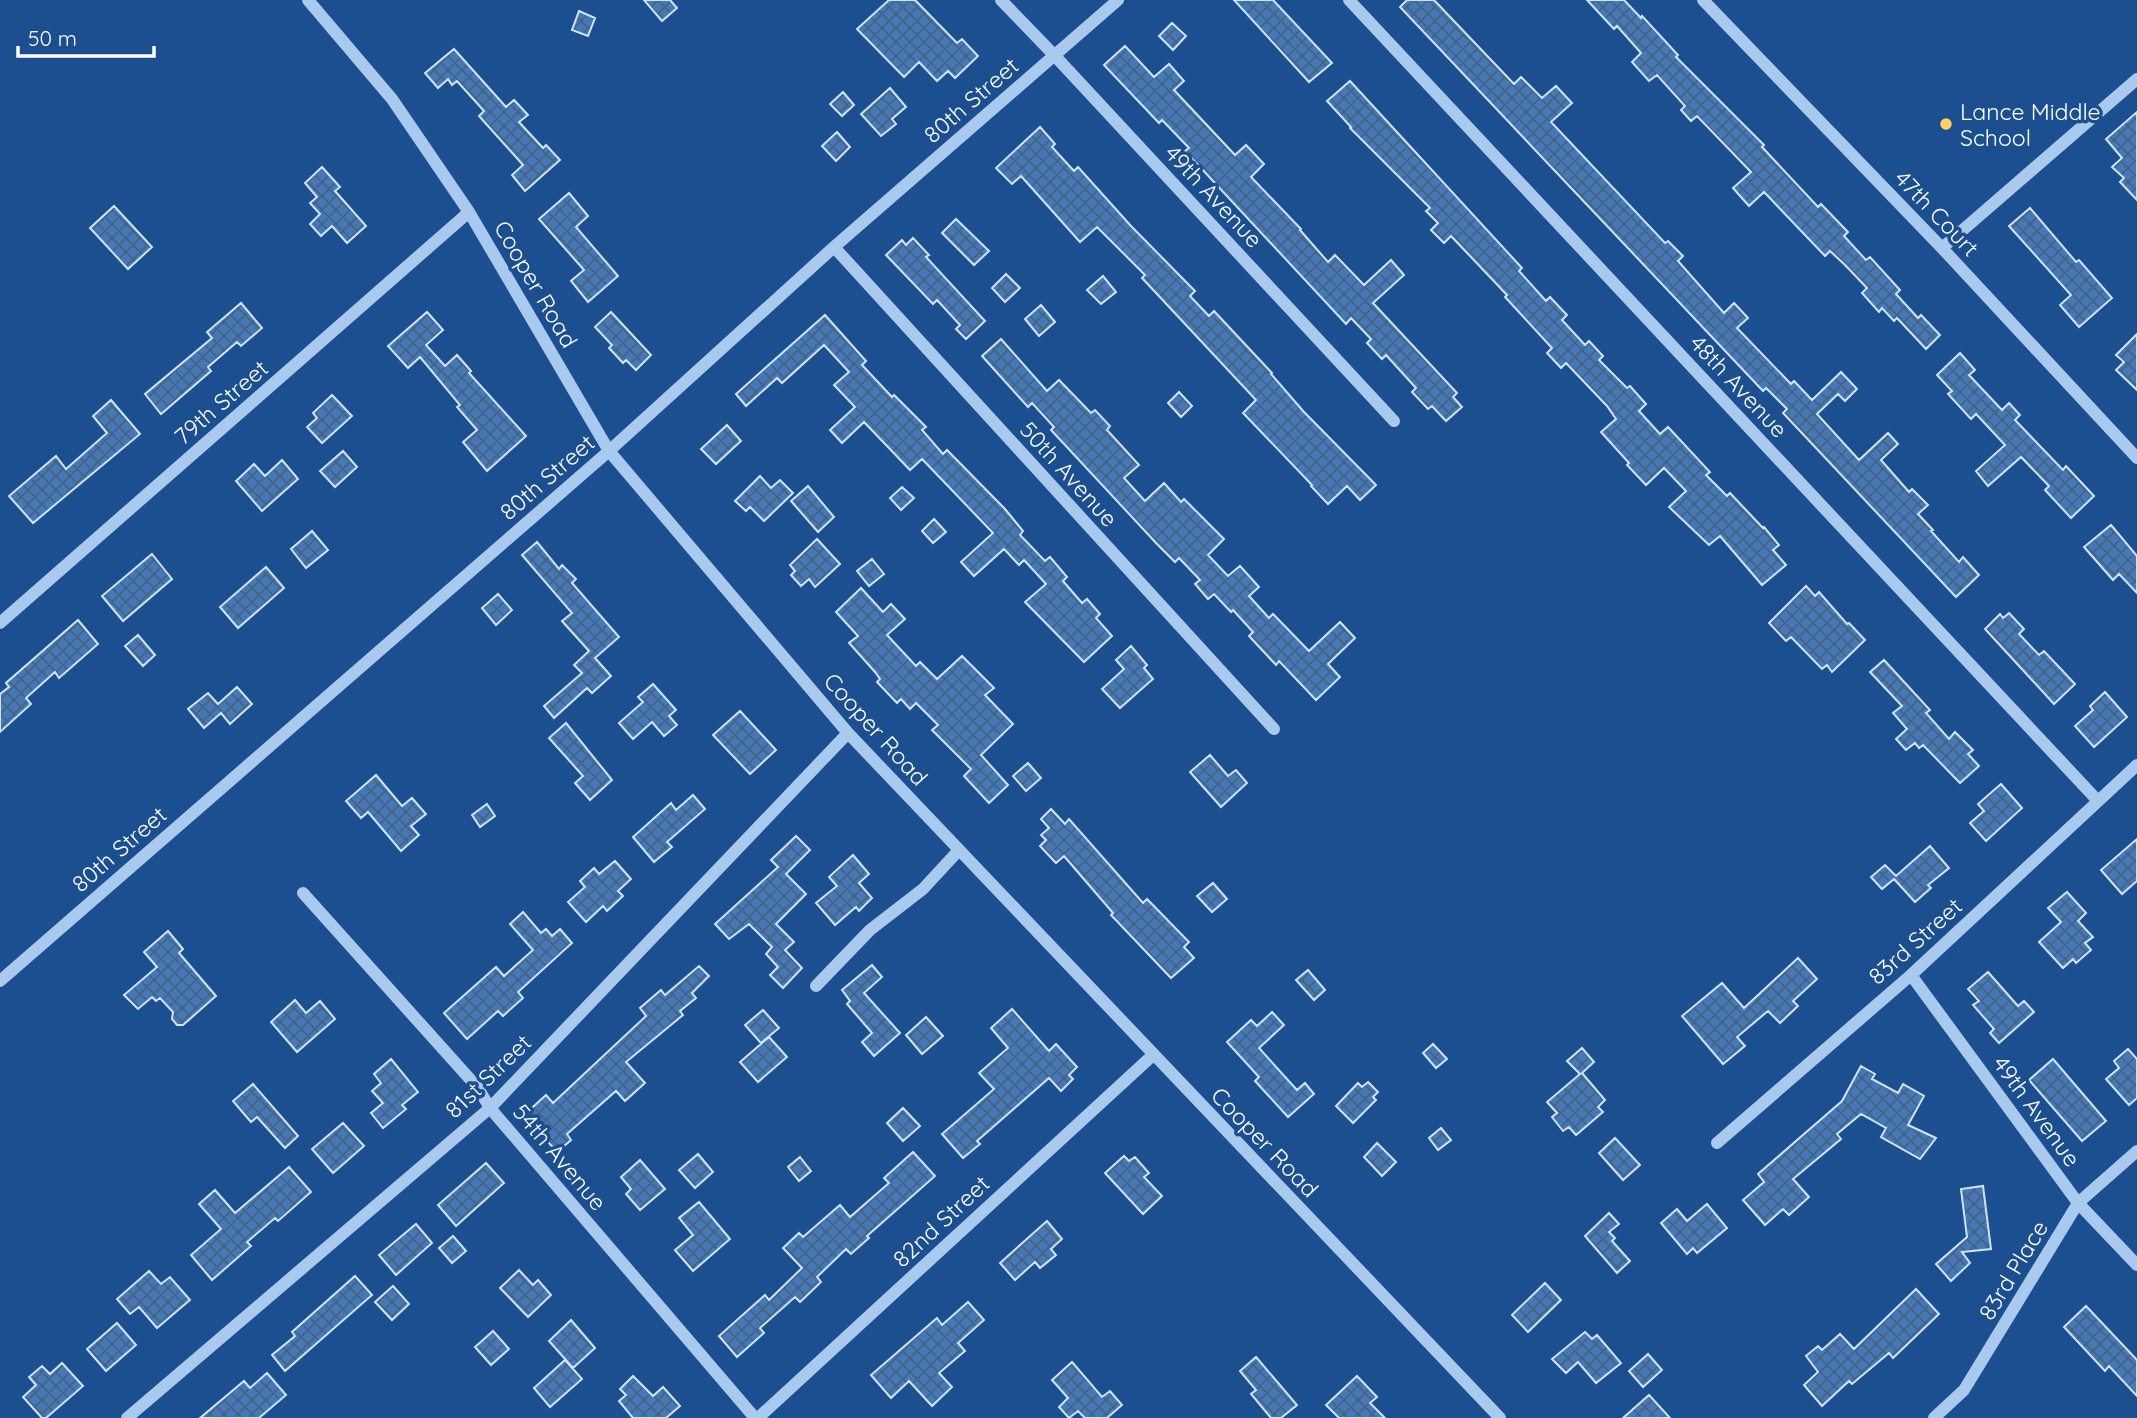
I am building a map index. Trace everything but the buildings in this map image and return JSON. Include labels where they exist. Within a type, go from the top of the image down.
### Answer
[{"type":"street","name":"Cooper Road","points":[[308,0],[392,99],[469,212],[609,451],[848,733],[1500,1418]]},
{"type":"street","name":"49th Avenue","points":[[1001,0],[1394,421]]},
{"type":"street","name":"80th Street","points":[[0,981],[609,451],[834,247],[1118,0]]},
{"type":"street","name":"48th Avenue","points":[[1349,0],[2098,801]]},
{"type":"street","name":"47th Court","points":[[1703,0],[1942,248],[2137,458]]},
{"type":"street","points":[[1942,248],[2137,79]]},
{"type":"street","name":"79th Street","points":[[0,623],[469,212]]},
{"type":"street","name":"50th Avenue","points":[[834,247],[1274,729]]},
{"type":"street","name":"81st Street","points":[[127,1418],[490,1108],[848,733]]},
{"type":"street","name":"83rd Street","points":[[1717,1143],[1911,975],[2137,765]]},
{"type":"street","points":[[816,986],[870,930],[923,889],[959,850]]},
{"type":"street","name":"54th Avenue","points":[[303,893],[478,1088],[490,1108],[756,1418]]},
{"type":"street","name":"49th Avenue","points":[[1911,975],[2078,1203],[2137,1265]]},
{"type":"street","name":"82nd Street","points":[[756,1418],[1153,1055]]},
{"type":"street","name":"83rd Place","points":[[1934,1418],[1964,1391],[2078,1203],[2137,1151]]},
{"type":"place","name":"Lance Middle School","points":[[1946,124]]}]
